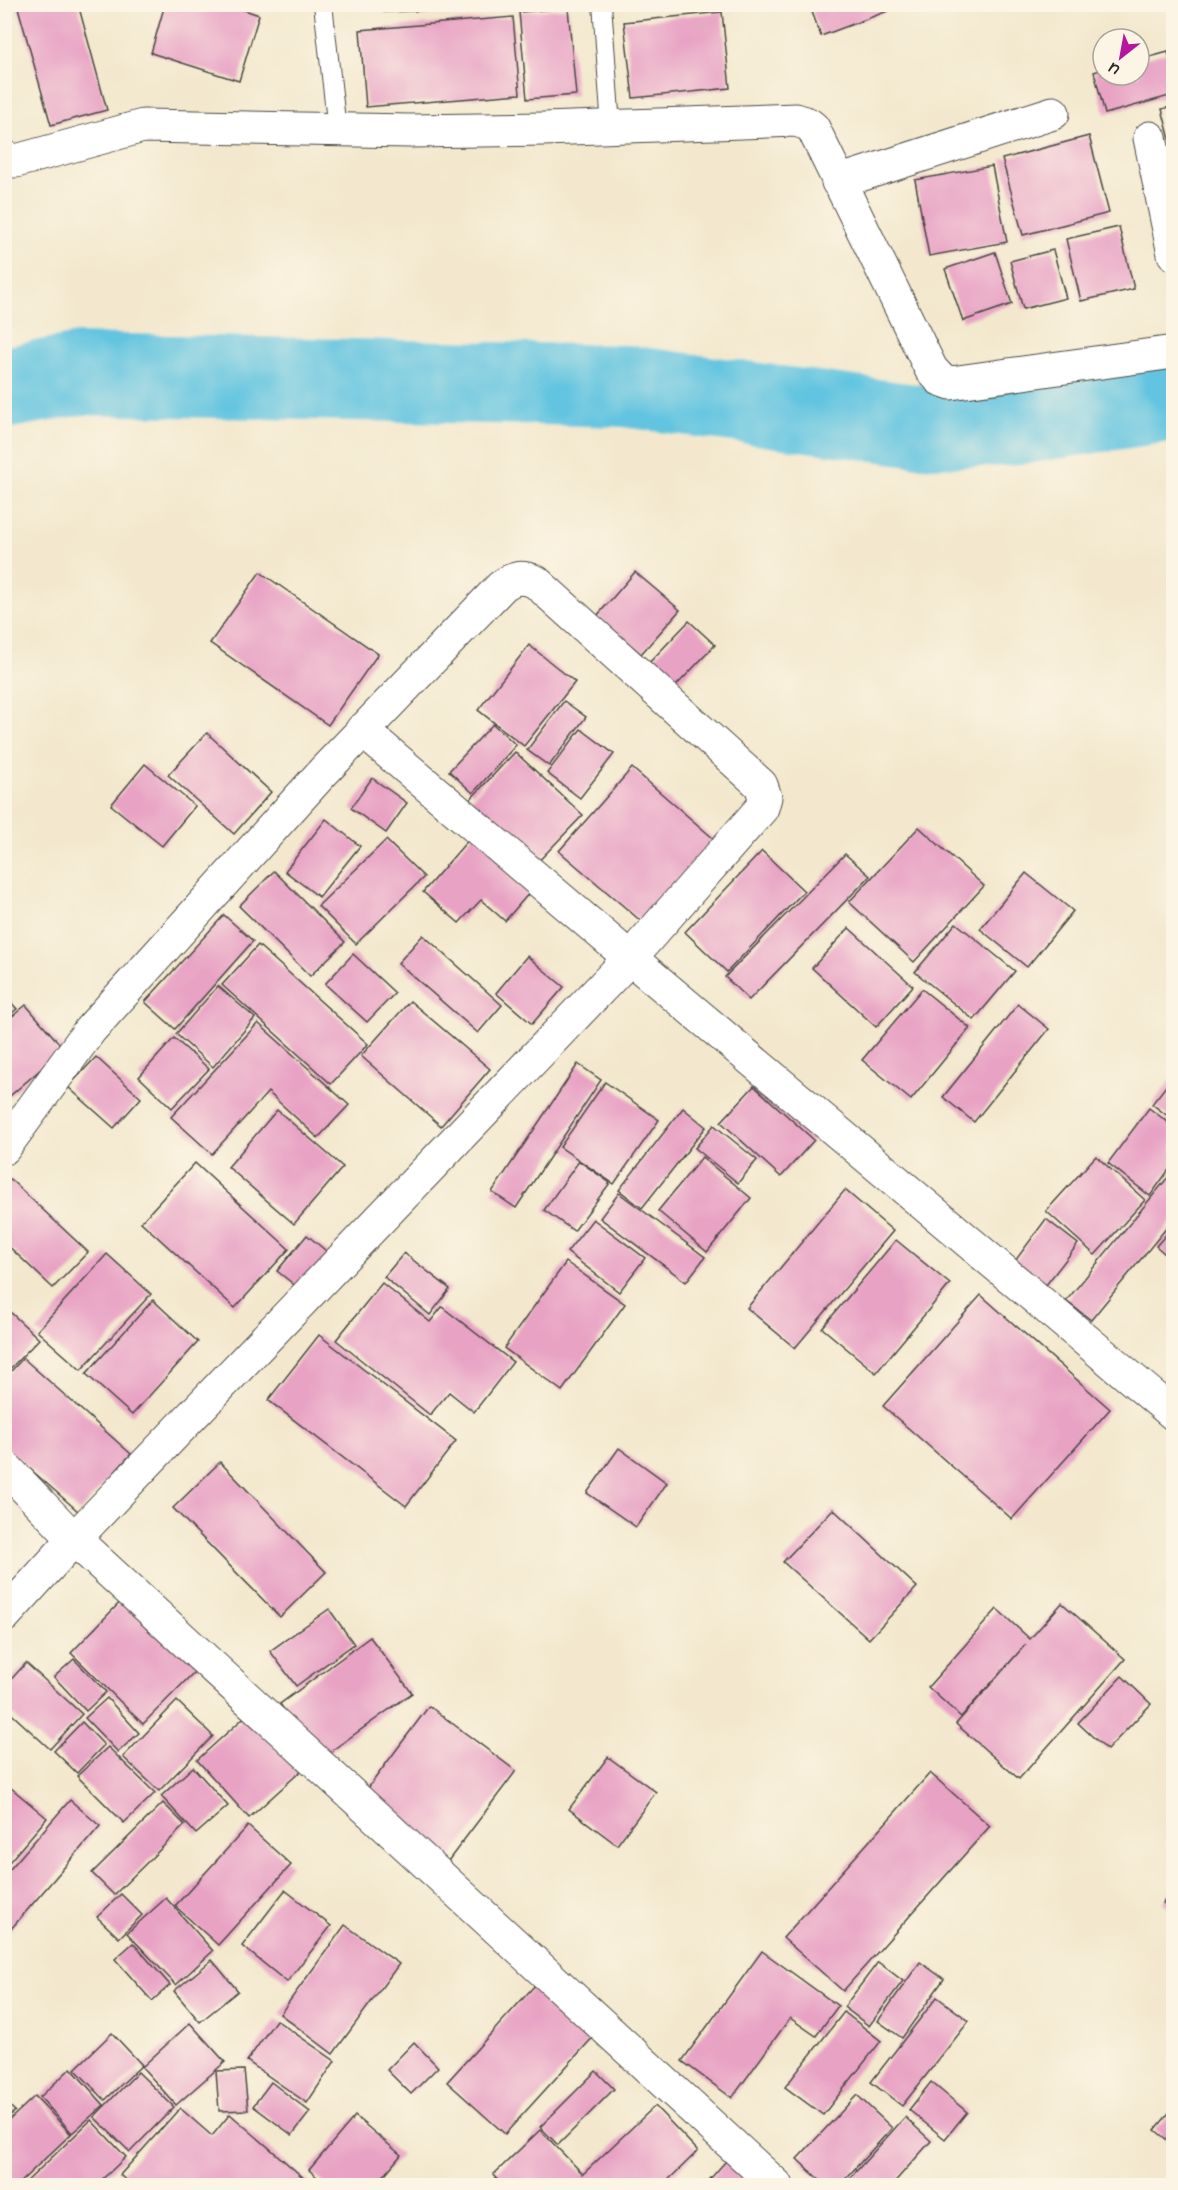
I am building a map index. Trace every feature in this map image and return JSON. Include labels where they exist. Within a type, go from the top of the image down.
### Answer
[{"type":"street","points":[[838,182],[1053,113]]},
{"type":"street","points":[[4,157],[16,161],[143,126],[410,131],[802,121],[813,129],[931,369],[940,379],[951,383],[1173,352]]},
{"type":"street","points":[[1150,138],[1173,254]]},
{"type":"street","points":[[4,1148],[90,1030],[362,730],[510,580],[520,578],[536,582],[760,785],[765,797],[762,808],[630,958],[74,1539],[4,1616]]},
{"type":"street","points":[[362,730],[1173,1414]]},
{"type":"street","points":[[4,1466],[74,1539],[777,2186]]},
{"type":"lane","points":[[323,4],[337,130]]},
{"type":"lane","points":[[602,4],[611,127]]},
{"type":"building","points":[[17,4],[78,4],[107,110],[51,125]]},
{"type":"building","points":[[165,4],[227,4],[259,15],[239,81],[151,53]]},
{"type":"building","points":[[384,4],[463,4],[463,9],[384,12]]},
{"type":"building","points":[[809,4],[904,4],[904,5],[821,36]]},
{"type":"building","points":[[568,8],[576,95],[527,99],[519,12]]},
{"type":"building","points":[[722,12],[730,88],[633,98],[624,22]]},
{"type":"building","points":[[513,17],[520,94],[366,107],[360,30]]},
{"type":"building","points":[[1168,52],[1173,71],[1173,95],[1105,114],[1098,87],[1151,87],[1151,57]]},
{"type":"building","points":[[1173,106],[1173,151],[1162,109]]},
{"type":"building","points":[[1089,136],[1109,213],[1023,235],[1002,159]]},
{"type":"building","points":[[992,166],[1007,242],[929,256],[915,180]]},
{"type":"building","points":[[1119,227],[1134,289],[1081,301],[1066,239]]},
{"type":"building","points":[[1053,250],[1066,298],[1023,309],[1010,261]]},
{"type":"building","points":[[995,252],[1012,304],[963,321],[945,269]]},
{"type":"building","points":[[260,572],[378,654],[328,725],[210,643]]},
{"type":"building","points":[[635,572],[680,610],[641,654],[597,616]]},
{"type":"building","points":[[689,621],[715,645],[673,689],[647,665]]},
{"type":"building","points":[[529,645],[575,682],[524,746],[478,710]]},
{"type":"building","points":[[564,701],[586,717],[549,766],[527,750]]},
{"type":"building","points":[[493,724],[516,745],[473,793],[449,771]]},
{"type":"building","points":[[581,729],[614,754],[580,798],[547,773]]},
{"type":"building","points":[[207,733],[271,792],[234,834],[168,775]]},
{"type":"building","points":[[515,752],[583,815],[530,870],[463,807]]},
{"type":"building","points":[[145,764],[195,806],[162,846],[111,805]]},
{"type":"building","points":[[632,768],[714,839],[642,922],[559,851]]},
{"type":"building","points":[[372,778],[407,803],[386,833],[351,808]]},
{"type":"building","points":[[326,819],[360,846],[319,897],[285,871]]},
{"type":"building","points":[[919,827],[984,886],[914,962],[849,902]]},
{"type":"building","points":[[475,832],[536,885],[505,921],[481,900],[459,923],[423,892]]},
{"type":"building","points":[[386,840],[424,877],[356,944],[318,906]]},
{"type":"building","points":[[762,851],[804,891],[727,972],[685,932]]},
{"type":"building","points":[[845,854],[870,876],[749,1000],[725,977]]},
{"type":"building","points":[[274,871],[345,942],[310,976],[239,906]]},
{"type":"building","points":[[1026,873],[1073,911],[1027,967],[980,929]]},
{"type":"building","points":[[224,915],[253,941],[175,1029],[145,1002]]},
{"type":"building","points":[[956,923],[1015,971],[974,1020],[915,972]]},
{"type":"building","points":[[849,928],[913,986],[876,1027],[812,968]]},
{"type":"building","points":[[423,935],[502,1005],[478,1033],[398,963]]},
{"type":"building","points":[[258,945],[368,1044],[331,1084],[222,985]]},
{"type":"building","points":[[353,954],[395,993],[367,1022],[325,984]]},
{"type":"building","points":[[527,956],[564,987],[532,1024],[496,993]]},
{"type":"building","points":[[218,986],[255,1018],[213,1067],[176,1034]]},
{"type":"building","points":[[922,989],[970,1028],[911,1100],[862,1060]]},
{"type":"building","points":[[4,995],[17,1009],[4,1019]]},
{"type":"building","points":[[410,1001],[490,1069],[441,1126],[361,1056]]},
{"type":"building","points":[[1018,1004],[1049,1029],[974,1122],[943,1097]]},
{"type":"building","points":[[26,1005],[64,1049],[4,1101],[4,1023]]},
{"type":"building","points":[[258,1023],[349,1105],[318,1138],[268,1092],[212,1154],[171,1117]]},
{"type":"building","points":[[174,1038],[209,1069],[172,1108],[139,1077]]},
{"type":"building","points":[[96,1057],[141,1098],[114,1128],[68,1087]]},
{"type":"building","points":[[578,1064],[601,1080],[516,1208],[492,1192]]},
{"type":"building","points":[[1173,1077],[1173,1120],[1152,1104]]},
{"type":"building","points":[[605,1082],[659,1120],[614,1184],[560,1147]]},
{"type":"building","points":[[754,1086],[814,1140],[781,1177],[721,1122]]},
{"type":"building","points":[[683,1108],[706,1127],[642,1208],[619,1190]]},
{"type":"building","points":[[1149,1108],[1173,1126],[1173,1164],[1150,1196],[1108,1163]]},
{"type":"building","points":[[277,1110],[343,1167],[294,1224],[228,1167]]},
{"type":"building","points":[[714,1125],[757,1160],[738,1183],[695,1148]]},
{"type":"building","points":[[1096,1156],[1145,1200],[1095,1255],[1046,1211]]},
{"type":"building","points":[[702,1157],[751,1198],[707,1252],[658,1211]]},
{"type":"building","points":[[579,1161],[610,1183],[574,1231],[544,1210]]},
{"type":"building","points":[[195,1163],[289,1249],[235,1308],[141,1222]]},
{"type":"building","points":[[1169,1176],[1173,1180],[1173,1220],[1091,1320],[1066,1301]]},
{"type":"building","points":[[10,1179],[88,1252],[53,1288],[4,1242],[4,1185]]},
{"type":"building","points":[[845,1190],[893,1231],[795,1348],[747,1308]]},
{"type":"building","points":[[619,1193],[705,1257],[686,1282],[600,1218]]},
{"type":"building","points":[[593,1219],[645,1258],[619,1292],[567,1252]]},
{"type":"building","points":[[1046,1219],[1078,1244],[1046,1285],[1015,1261]]},
{"type":"building","points":[[1173,1227],[1173,1261],[1156,1246]]},
{"type":"building","points":[[307,1235],[331,1255],[302,1291],[277,1271]]},
{"type":"building","points":[[896,1240],[950,1284],[876,1373],[822,1328]]},
{"type":"building","points":[[404,1253],[450,1289],[430,1315],[384,1277]]},
{"type":"building","points":[[107,1254],[151,1294],[81,1370],[37,1331]]},
{"type":"building","points":[[566,1262],[625,1304],[562,1391],[504,1348]]},
{"type":"building","points":[[382,1283],[430,1322],[442,1307],[513,1362],[474,1412],[449,1392],[430,1415],[336,1340]]},
{"type":"building","points":[[981,1295],[1110,1409],[1012,1519],[883,1406]]},
{"type":"building","points":[[153,1300],[198,1342],[132,1415],[86,1374]]},
{"type":"building","points":[[7,1309],[39,1339],[4,1375],[4,1312]]},
{"type":"building","points":[[319,1335],[456,1441],[406,1506],[268,1400]]},
{"type":"building","points":[[23,1358],[131,1454],[79,1512],[4,1446],[4,1379]]},
{"type":"building","points":[[619,1448],[667,1483],[636,1527],[587,1493]]},
{"type":"building","points":[[220,1462],[326,1572],[280,1617],[173,1508]]},
{"type":"building","points":[[833,1509],[917,1587],[869,1639],[783,1562]]},
{"type":"building","points":[[127,1595],[200,1666],[143,1724],[71,1653]]},
{"type":"building","points":[[1062,1603],[1125,1659],[1019,1779],[956,1724],[1026,1644],[961,1717],[928,1687],[997,1609],[1030,1639]]},
{"type":"building","points":[[329,1609],[354,1644],[296,1686],[270,1651]]},
{"type":"building","points":[[370,1637],[412,1693],[320,1759],[280,1704]]},
{"type":"building","points":[[74,1659],[106,1692],[86,1711],[54,1677]]},
{"type":"building","points":[[26,1663],[82,1714],[50,1749],[4,1707],[4,1687]]},
{"type":"building","points":[[1122,1676],[1151,1704],[1107,1750],[1078,1723]]},
{"type":"building","points":[[107,1698],[139,1733],[118,1752],[85,1718]]},
{"type":"building","points":[[177,1701],[213,1736],[159,1791],[123,1757]]},
{"type":"building","points":[[429,1706],[516,1771],[445,1865],[359,1800]]},
{"type":"building","points":[[249,1713],[301,1771],[249,1818],[197,1760]]},
{"type":"building","points":[[82,1722],[104,1745],[77,1773],[54,1751]]},
{"type":"building","points":[[108,1747],[155,1793],[124,1823],[77,1776]]},
{"type":"building","points":[[608,1757],[656,1792],[617,1845],[569,1809]]},
{"type":"building","points":[[193,1767],[228,1806],[196,1834],[161,1796]]},
{"type":"building","points":[[930,1773],[990,1826],[843,1991],[783,1938]]},
{"type":"building","points":[[4,1782],[47,1818],[4,1868]]},
{"type":"building","points":[[70,1800],[100,1826],[4,1937],[4,1876]]},
{"type":"building","points":[[163,1803],[185,1825],[114,1895],[92,1873]]},
{"type":"building","points":[[248,1826],[291,1865],[218,1945],[175,1906]]},
{"type":"building","points":[[1173,1889],[1173,1911],[1163,1903]]},
{"type":"building","points":[[285,1890],[331,1926],[287,1982],[242,1946]]},
{"type":"building","points":[[121,1894],[142,1915],[119,1938],[97,1917]]},
{"type":"building","points":[[166,1898],[213,1951],[176,1985],[127,1933]]},
{"type":"building","points":[[345,1925],[399,1964],[333,2054],[280,2014]]},
{"type":"building","points":[[133,1943],[170,1985],[152,2001],[115,1959]]},
{"type":"building","points":[[762,1951],[838,2006],[816,2036],[790,2018],[732,2098],[682,2061]]},
{"type":"building","points":[[212,1960],[238,1991],[200,2022],[174,1991]]},
{"type":"building","points":[[878,1962],[903,1981],[869,2026],[844,2007]]},
{"type":"building","points":[[920,1962],[944,1979],[902,2038],[878,2021]]},
{"type":"building","points":[[537,1983],[595,2035],[505,2134],[447,2082]]},
{"type":"building","points":[[937,1997],[969,2021],[902,2106],[871,2082]]},
{"type":"building","points":[[844,2012],[881,2041],[823,2115],[785,2087]]},
{"type":"building","points":[[276,2020],[335,2061],[307,2103],[247,2061]]},
{"type":"building","points":[[190,2023],[225,2062],[176,2105],[142,2067]]},
{"type":"building","points":[[112,2033],[142,2065],[105,2100],[75,2069]]},
{"type":"building","points":[[414,2042],[438,2067],[411,2094],[387,2070]]},
{"type":"building","points":[[71,2068],[104,2105],[72,2133],[40,2097]]},
{"type":"building","points":[[244,2070],[248,2110],[219,2111],[216,2071]]},
{"type":"building","points":[[596,2071],[614,2089],[558,2145],[540,2127]]},
{"type":"building","points":[[138,2072],[174,2107],[130,2152],[94,2117]]},
{"type":"building","points":[[271,2082],[310,2112],[292,2135],[253,2106]]},
{"type":"building","points":[[931,2082],[967,2112],[945,2139],[909,2110]]},
{"type":"building","points":[[857,2095],[892,2128],[839,2186],[826,2186],[797,2159]]},
{"type":"building","points":[[35,2096],[71,2134],[16,2186],[4,2186],[4,2125]]},
{"type":"building","points":[[4,2101],[15,2111],[4,2121]]},
{"type":"building","points":[[655,2106],[698,2151],[662,2186],[503,2186],[493,2175],[540,2130],[583,2174]]},
{"type":"building","points":[[180,2108],[212,2136],[230,2114],[313,2186],[132,2186],[120,2175]]},
{"type":"building","points":[[1173,2108],[1173,2145],[1155,2130]]},
{"type":"building","points":[[355,2116],[401,2155],[375,2186],[327,2186],[309,2170]]},
{"type":"building","points":[[905,2117],[931,2141],[891,2186],[843,2186]]},
{"type":"building","points":[[91,2120],[126,2157],[95,2186],[22,2186]]},
{"type":"building","points":[[732,2154],[768,2186],[704,2186]]},
{"type":"building","points":[[495,2179],[501,2186],[488,2186]]},
{"type":"waterway","points":[[4,388],[80,374],[625,386],[927,427],[1009,425],[1174,400]]}]
